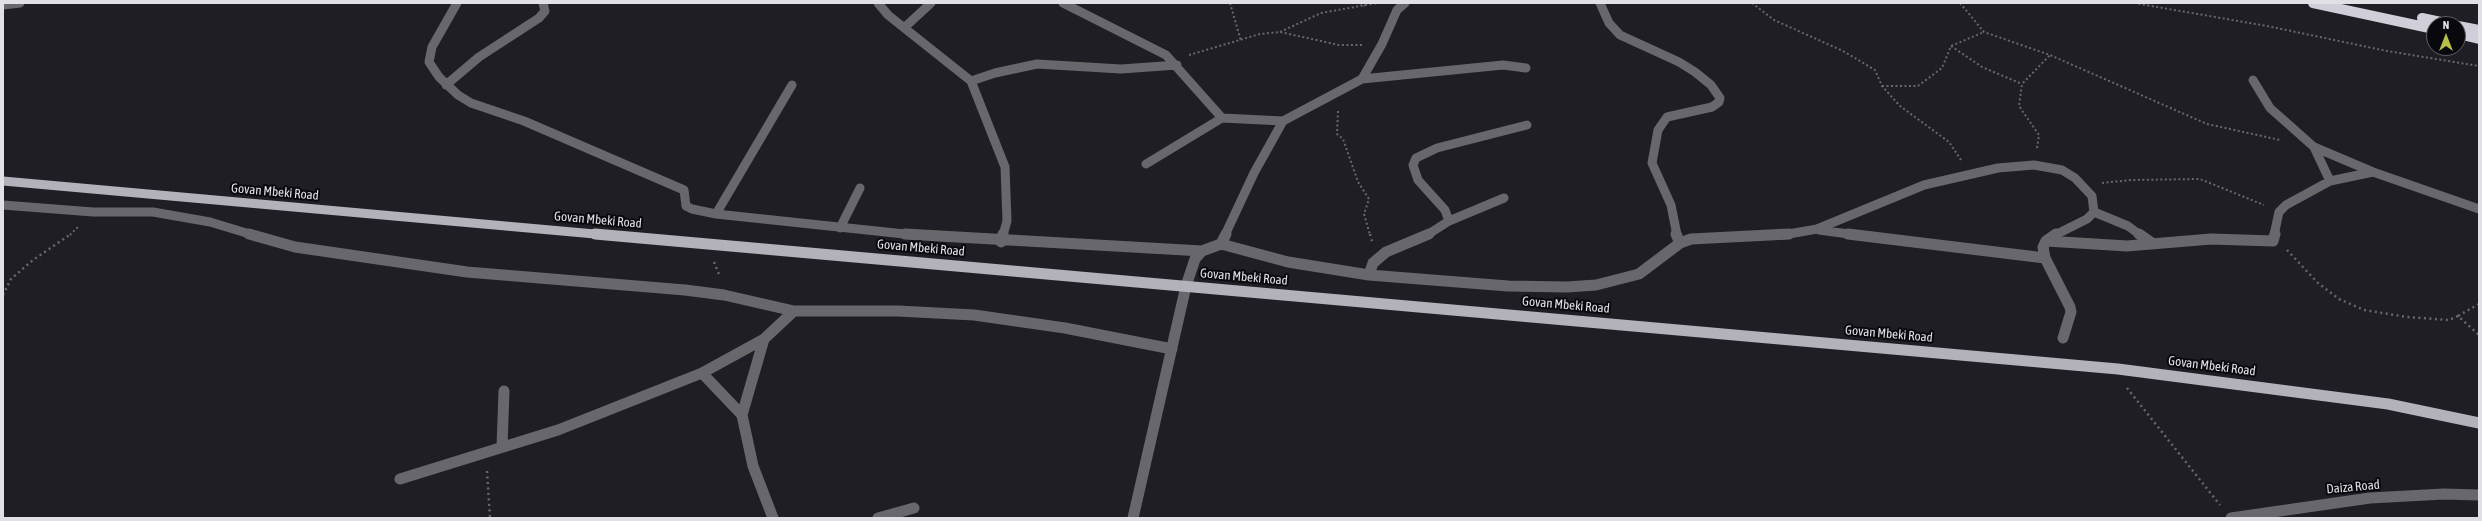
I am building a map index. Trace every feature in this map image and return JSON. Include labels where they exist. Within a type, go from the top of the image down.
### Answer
[{"type":"highway","points":[[2313,3],[2426,27]]},
{"type":"highway","points":[[2348,3],[2426,19]]},
{"type":"highway","points":[[2466,28],[2479,30]]},
{"type":"highway","points":[[2466,36],[2479,39]]},
{"type":"main road","name":"Govan Mbeki Road","points":[[3,181],[286,208],[703,242],[2118,369],[2301,391],[2388,404],[2479,423]]},
{"type":"street","points":[[3,5],[20,3]]},
{"type":"street","points":[[457,3],[430,54],[429,62],[433,70],[458,96],[471,103],[524,121],[684,190],[687,208],[716,214],[840,228],[1001,242],[1202,251],[1221,244],[1288,262],[1369,275],[1508,286],[1567,287],[1596,285],[1638,274],[1680,243],[1703,237],[1775,236],[1817,229],[1887,202],[1924,184],[1971,174],[2034,165],[2062,170],[2083,185],[2092,196],[2094,212]]},
{"type":"street","points":[[446,85],[479,57],[539,18],[545,11],[543,3]]},
{"type":"street","points":[[878,3],[888,15],[906,27],[971,81],[1005,167],[1007,221],[1001,242]]},
{"type":"street","points":[[906,27],[931,3]]},
{"type":"street","points":[[1063,3],[1140,40],[1174,62],[1222,118]]},
{"type":"street","points":[[1362,79],[1382,44],[1397,10],[1405,3]]},
{"type":"street","points":[[1600,3],[1609,23],[1620,35],[1689,69],[1711,85],[1720,98],[1719,102],[1712,107],[1667,117],[1658,130],[1652,163],[1671,205],[1680,243]]},
{"type":"street","points":[[971,81],[994,73],[1037,64],[1066,64],[1121,70],[1174,62]]},
{"type":"street","points":[[1146,164],[1222,118],[1283,121],[1362,79],[1502,65],[1526,68]]},
{"type":"street","points":[[2253,80],[2258,91],[2270,108],[2314,147],[2373,172],[2479,210]]},
{"type":"street","points":[[716,214],[792,85]]},
{"type":"street","points":[[1221,244],[1254,173],[1283,121]]},
{"type":"street","points":[[1449,220],[1442,205],[1418,180],[1413,165],[1416,158],[1437,148],[1527,125]]},
{"type":"street","points":[[2314,147],[2330,181]]},
{"type":"street","points":[[2046,241],[2105,246],[2210,239],[2273,241],[2279,212],[2286,205],[2330,181],[2373,172]]},
{"type":"street","points":[[840,228],[860,188]]},
{"type":"street","points":[[1369,275],[1373,263],[1386,252],[1435,231],[1449,220],[1504,198]]},
{"type":"street","points":[[3,205],[93,212],[153,212],[178,215],[210,222],[295,247],[467,272],[724,295],[794,311],[898,311],[974,315],[1066,328],[1172,349]]},
{"type":"street","points":[[2063,338],[2071,312],[2070,306],[2045,258],[2043,247],[2046,241],[2058,232],[2087,219],[2094,212]]},
{"type":"street","points":[[2094,212],[2128,226],[2152,243]]},
{"type":"street","points":[[1817,229],[2045,258]]},
{"type":"street","points":[[1133,518],[1186,286],[1195,259],[1202,251]]},
{"type":"street","points":[[400,479],[486,453],[599,415],[702,372],[764,339],[794,311]]},
{"type":"street","points":[[764,339],[742,415],[753,466],[773,518]]},
{"type":"street","points":[[702,372],[742,415]]},
{"type":"street","points":[[502,447],[504,391]]},
{"type":"street","name":"Daiza Road","points":[[2231,518],[2304,506],[2370,498],[2444,494],[2479,495]]},
{"type":"street","points":[[878,518],[914,508]]},
{"type":"path","points":[[1230,3],[1241,41]]},
{"type":"path","points":[[1360,3],[1366,6]]},
{"type":"path","points":[[1280,32],[1321,13],[1377,3]]},
{"type":"path","points":[[1752,3],[1774,20],[1843,51],[1875,70],[1882,86],[1900,106],[1949,142],[1971,174]]},
{"type":"path","points":[[1960,3],[1984,32],[2050,55],[2207,124],[2283,140]]},
{"type":"path","points":[[2134,3],[2267,26],[2387,51],[2479,66]]},
{"type":"path","points":[[1174,62],[1260,34],[1280,32],[1324,40],[1338,45]]},
{"type":"path","points":[[1882,86],[1918,86],[1942,68],[1951,46],[1984,32]]},
{"type":"path","points":[[1951,46],[1982,67],[2022,84]]},
{"type":"path","points":[[2034,165],[2039,135],[2018,106],[2022,84],[2050,55]]},
{"type":"path","points":[[1324,99],[1339,108],[1336,123],[1337,134],[1344,138],[1358,182],[1369,199],[1364,214],[1372,240],[1373,263]]},
{"type":"path","points":[[2083,185],[2131,180],[2200,179],[2279,212]]},
{"type":"path","points":[[3,296],[11,279],[33,260],[66,239],[93,212]]},
{"type":"path","points":[[2273,241],[2287,250],[2318,284],[2339,298],[2364,310],[2407,317],[2449,320],[2479,304]]},
{"type":"path","points":[[703,242],[718,269],[724,295]]},
{"type":"path","points":[[2458,316],[2479,335]]},
{"type":"path","points":[[2118,369],[2131,395],[2222,508]]},
{"type":"path","points":[[486,453],[490,518]]}]
